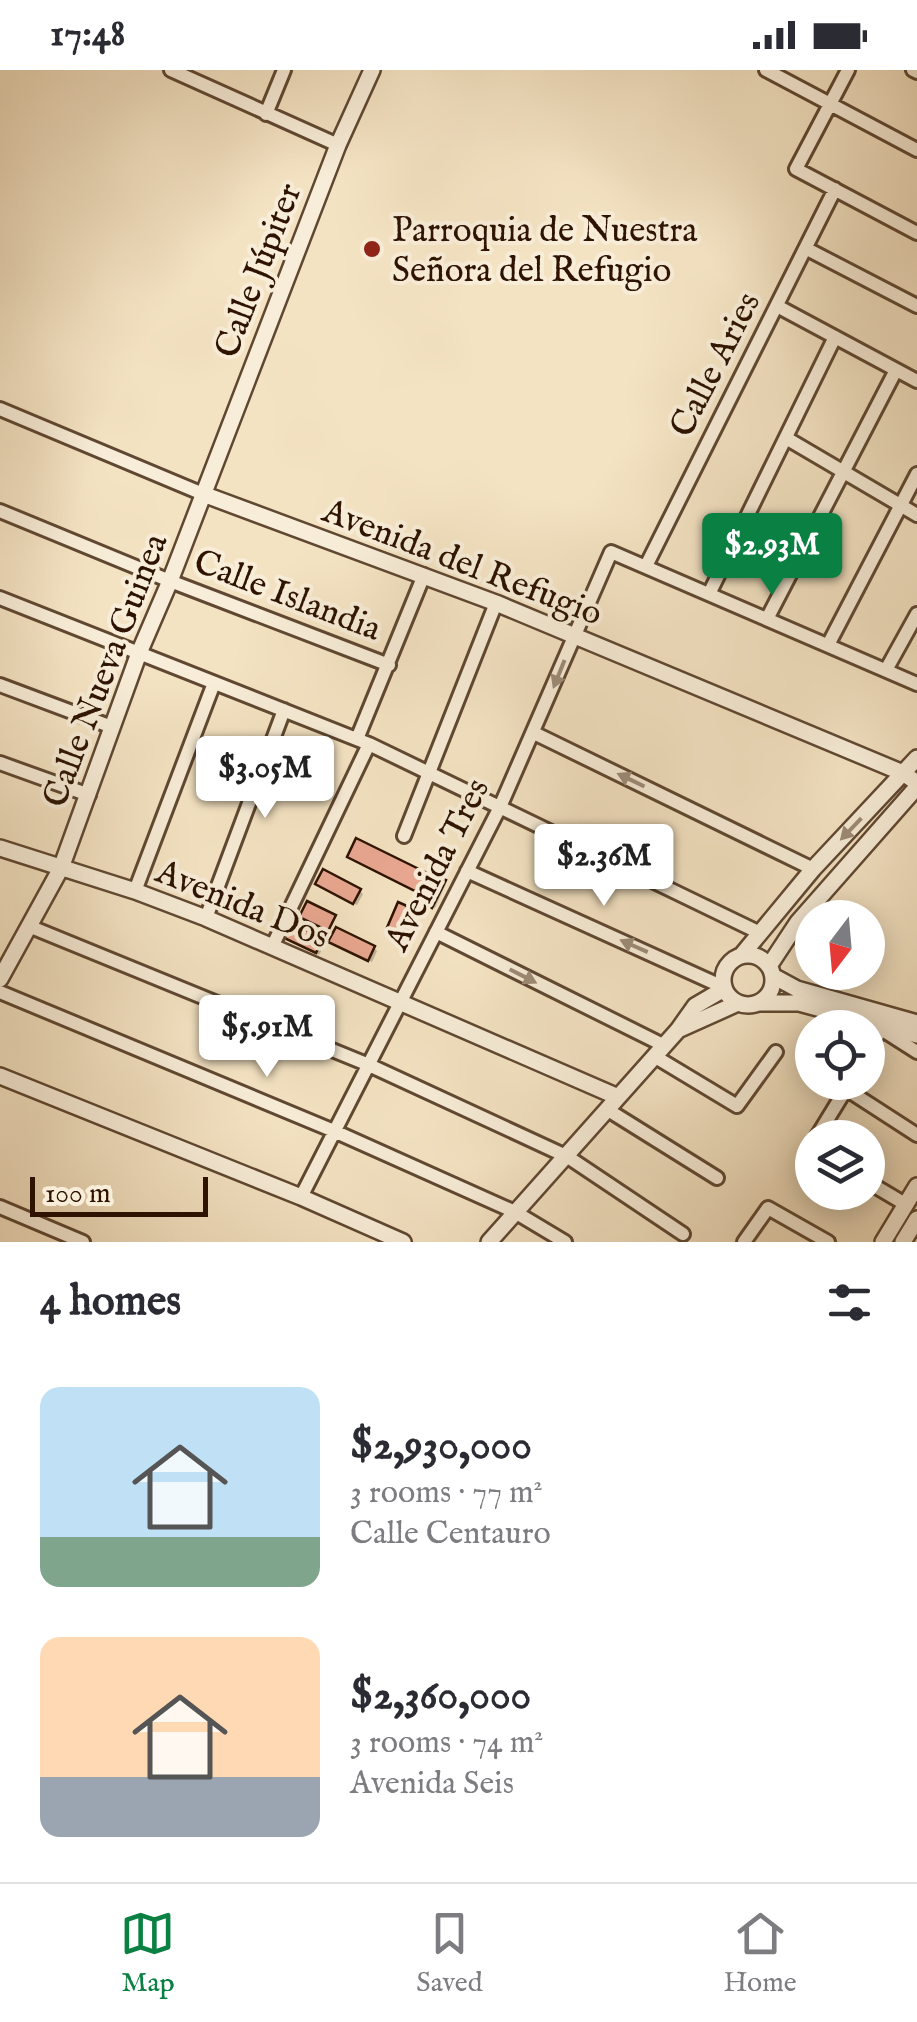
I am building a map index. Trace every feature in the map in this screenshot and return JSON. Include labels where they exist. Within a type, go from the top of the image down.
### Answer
[{"type":"street","points":[[170,70],[338,146]]},
{"type":"street","points":[[207,86],[214,70]]},
{"type":"street","points":[[266,114],[284,70]]},
{"type":"street","name":"Calle Júpiter","points":[[202,494],[338,146],[372,70]]},
{"type":"street","points":[[766,70],[917,150]]},
{"type":"street","points":[[848,70],[796,169],[917,233]]},
{"type":"street","name":"Calle Aries","points":[[646,566],[835,190]]},
{"type":"street","points":[[806,249],[917,306]]},
{"type":"street","points":[[777,306],[917,381]]},
{"type":"street","points":[[709,594],[835,337]]},
{"type":"street","points":[[767,619],[896,370]]},
{"type":"street","name":"Avenida del Refugio","points":[[0,409],[202,494],[496,603],[902,773],[917,785]]},
{"type":"street","points":[[786,438],[917,516]]},
{"type":"street","points":[[828,645],[917,474]]},
{"type":"street","name":"Calle Nueva Guinea","points":[[0,979],[61,868],[202,494]]},
{"type":"street","name":"Calle Islandia","points":[[0,511],[388,665]]},
{"type":"street","name":"Avenida Tres","points":[[301,1197],[500,807],[611,552],[646,566]]},
{"type":"street","points":[[646,566],[917,684]]},
{"type":"street","points":[[273,946],[363,741],[424,576]]},
{"type":"street","points":[[0,598],[363,741],[758,932]]},
{"type":"street","points":[[404,836],[496,603]]},
{"type":"street","points":[[886,670],[917,614]]},
{"type":"street","points":[[135,891],[214,683]]},
{"type":"street","points":[[0,686],[112,727]]},
{"type":"street","points":[[206,918],[284,710]]},
{"type":"street","points":[[534,733],[813,869]]},
{"type":"street","points":[[724,988],[726,968],[741,956],[813,869],[917,758]]},
{"type":"street","points":[[0,763],[89,795]]},
{"type":"street","points":[[759,1002],[770,991],[771,971],[798,922],[917,785]]},
{"type":"street","name":"Avenida Dos","points":[[0,848],[206,918],[399,1002],[613,1103]]},
{"type":"street","points":[[467,870],[724,988],[738,1004]]},
{"type":"street","points":[[31,927],[369,1065],[568,1157],[683,1234]]},
{"type":"street","points":[[436,932],[659,1051],[736,1106],[776,1052]]},
{"type":"street","points":[[741,956],[756,957],[771,971],[807,992],[917,1023]]},
{"type":"street","points":[[489,1242],[568,1157],[695,1006],[724,988]]},
{"type":"street","points":[[0,992],[334,1131],[515,1212],[565,1242]]},
{"type":"street","points":[[678,1030],[738,1004],[786,1001],[818,1010]]},
{"type":"street","points":[[885,1028],[917,1035]]},
{"type":"street","points":[[885,1031],[917,1052]]},
{"type":"street","points":[[0,1076],[301,1197],[402,1242]]},
{"type":"street","points":[[868,1100],[917,1134]]},
{"type":"street","points":[[613,1103],[717,1178]]},
{"type":"street","points":[[902,1242],[917,1186]]},
{"type":"street","points":[[885,1195],[911,1216]]},
{"type":"street","points":[[0,1207],[83,1242]]},
{"type":"street","points":[[744,1242],[768,1208],[828,1242]]},
{"type":"street","points":[[883,1242],[911,1216]]},
{"type":"building","points":[[356,838],[427,873],[417,892],[347,857]]},
{"type":"building","points":[[323,869],[361,889],[353,904],[315,884]]},
{"type":"building","points":[[431,873],[446,880],[432,908],[417,900]]},
{"type":"building","points":[[307,901],[336,915],[328,931],[299,917]]},
{"type":"building","points":[[398,902],[416,910],[403,938],[386,930]]},
{"type":"building","points":[[289,922],[323,938],[316,953],[282,937]]},
{"type":"building","points":[[336,927],[375,946],[368,961],[328,942]]},
{"type":"place","name":"Parroquia de Nuestra Señora del Refugio","points":[[372,249]]}]
